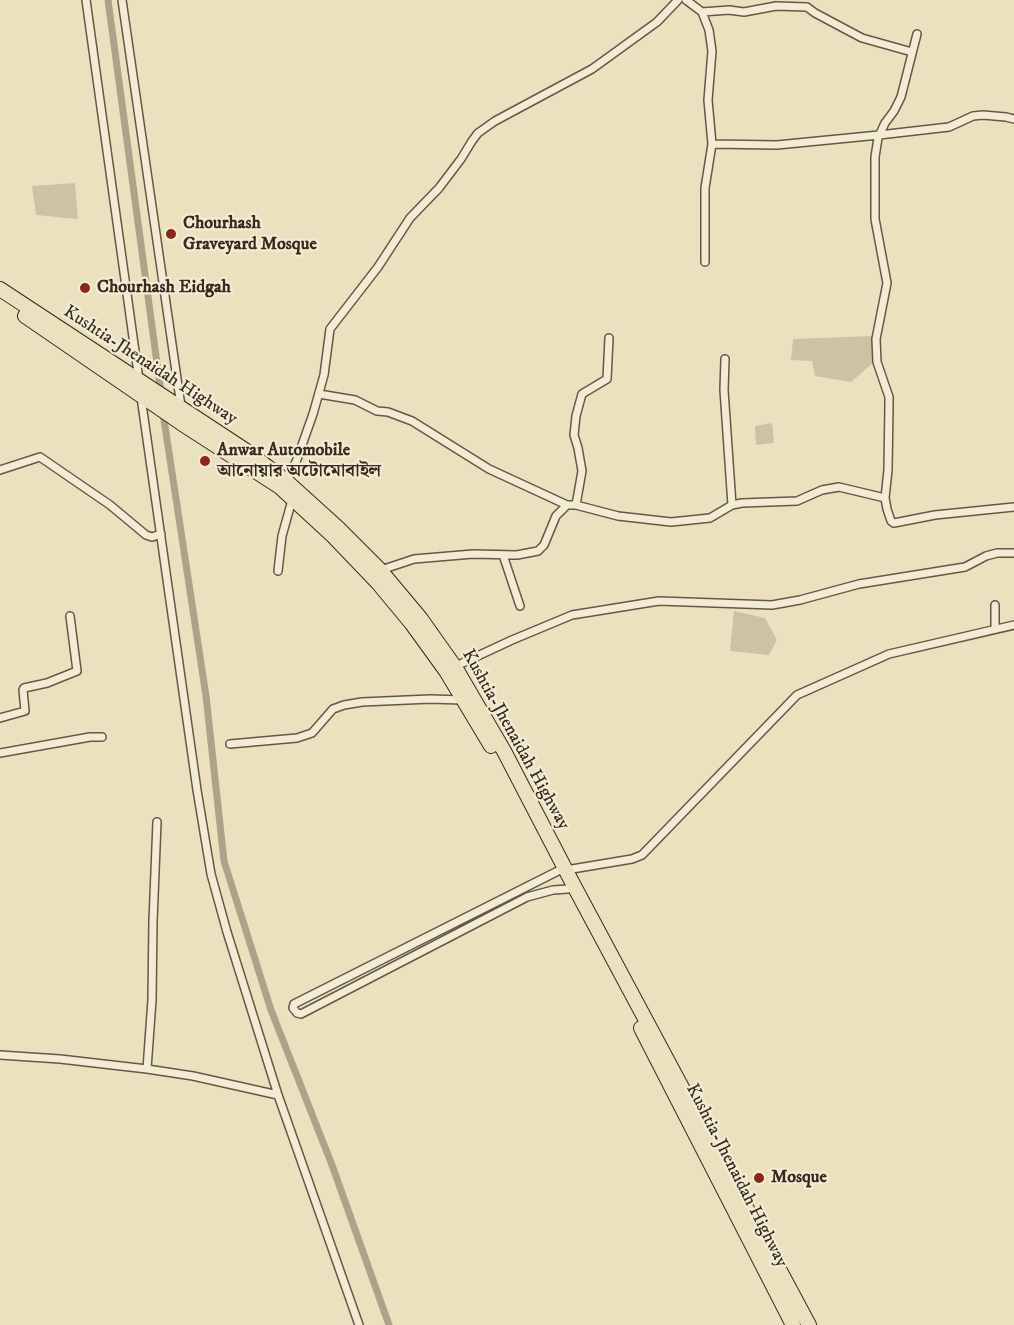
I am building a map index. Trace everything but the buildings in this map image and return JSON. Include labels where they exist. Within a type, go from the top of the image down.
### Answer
[{"type":"highway","name":"Kushtia-Jhenaidah Highway","points":[[0,289],[35,317],[143,387],[283,483],[338,528],[425,634],[451,669],[504,751],[566,879],[793,1325]]},
{"type":"highway","name":"Kushtia-Jhenaidah Highway","points":[[0,300],[35,317]]},
{"type":"highway","name":"Kushtia-Jhenaidah Highway","points":[[283,483],[292,500],[375,572]]},
{"type":"highway","name":"Kushtia-Jhenaidah Highway","points":[[451,669],[464,700],[566,879],[809,1325]]},
{"type":"street","points":[[86,0],[143,387],[197,790],[211,874],[278,1095],[359,1325]]},
{"type":"street","points":[[122,0],[181,413]]},
{"type":"street","points":[[283,483],[296,462],[319,394],[330,329],[378,267],[410,218],[439,188],[478,133],[513,111],[592,69],[657,22],[678,0]]},
{"type":"street","points":[[686,0],[702,12],[709,30],[712,51],[708,100],[711,144],[705,188],[705,262]]},
{"type":"street","points":[[702,12],[729,10],[744,12],[776,6],[807,7],[862,38],[912,52]]},
{"type":"street","points":[[917,34],[901,97],[879,135],[875,157],[875,219],[887,283],[876,339],[877,362],[889,397],[889,460],[885,498],[891,521],[894,524],[935,515],[1014,507]]},
{"type":"street","points":[[711,144],[777,145],[879,135],[948,127],[973,116],[983,115],[1014,119]]},
{"type":"street","points":[[576,505],[582,471],[574,435],[576,416],[582,394],[607,380],[609,338]]},
{"type":"street","points":[[725,359],[724,390],[732,505]]},
{"type":"street","points":[[319,394],[355,400],[377,411],[412,420],[489,470],[567,505],[576,505],[618,516],[671,522],[710,518],[732,505],[797,501],[822,490],[839,487],[885,498]]},
{"type":"street","points":[[0,470],[40,457],[110,505],[146,535],[152,537],[161,534]]},
{"type":"street","points":[[278,571],[282,536],[292,500]]},
{"type":"street","points":[[375,572],[414,559],[473,554],[531,554],[544,545],[555,516],[567,505]]},
{"type":"street","points":[[451,669],[572,615],[659,601],[772,605],[859,584],[965,567],[997,553],[1014,553]]},
{"type":"street","points":[[503,555],[520,606]]},
{"type":"street","points":[[995,605],[995,628]]},
{"type":"street","points":[[0,718],[25,711],[24,688],[47,683],[77,671],[70,616]]},
{"type":"street","points":[[566,879],[553,890],[527,897],[301,1014],[293,1008],[294,1004],[566,879],[633,860],[642,855],[796,694],[889,654],[1014,625]]},
{"type":"street","points":[[230,744],[297,738],[312,733],[333,710],[344,705],[396,700],[464,700]]},
{"type":"street","points":[[0,753],[90,737],[102,737]]},
{"type":"street","points":[[147,1069],[152,1000],[157,822]]},
{"type":"street","points":[[0,1055],[147,1069],[193,1076],[278,1095]]},
{"type":"shaded area","points":[[75,183],[78,219],[36,215],[32,186]]},
{"type":"shaded area","points":[[873,336],[874,362],[851,382],[815,376],[812,361],[791,360],[793,339]]},
{"type":"shaded area","points":[[772,423],[774,443],[756,445],[755,426]]},
{"type":"shaded area","points":[[734,611],[765,618],[777,640],[769,655],[730,651]]},
{"type":"waterway","points":[[108,0],[161,393]]},
{"type":"waterway","points":[[163,413],[206,696],[224,861],[271,1010],[332,1165],[389,1325]]},
{"type":"place","name":"Chourhash Graveyard Mosque","points":[[171,234]]},
{"type":"place","name":"Chourhash Eidgah","points":[[85,288]]},
{"type":"place","name":"Anwar Automobile আনোয়ার অটোমোবাইল","points":[[205,461]]},
{"type":"place","name":"Mosque","points":[[759,1178]]}]
